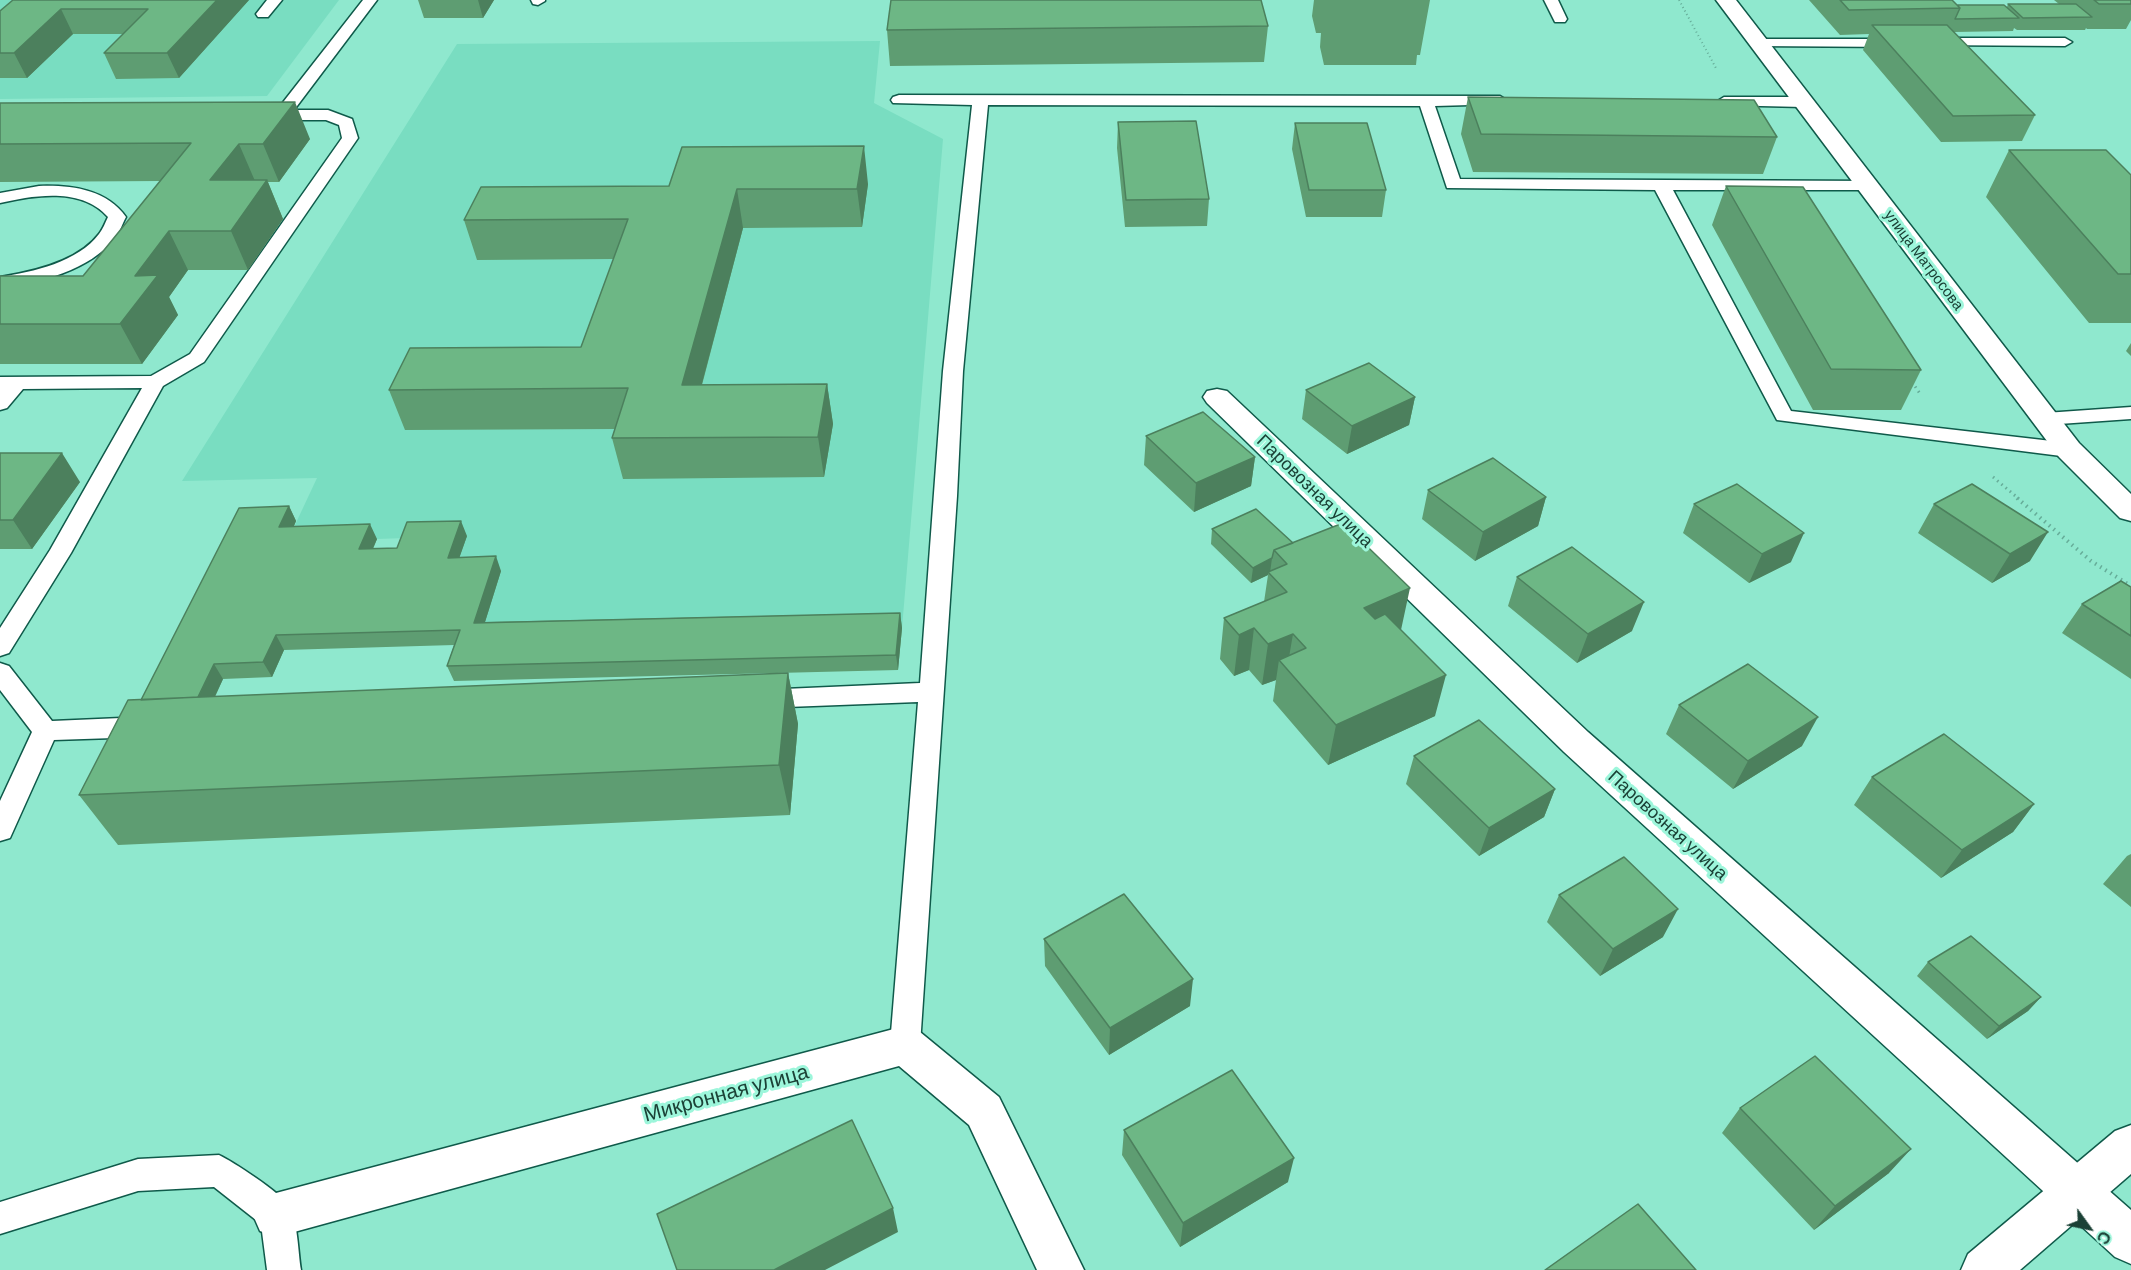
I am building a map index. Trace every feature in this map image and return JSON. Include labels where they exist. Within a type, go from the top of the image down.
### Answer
[{"type":"street","name":"улица Матросова","points":[[1726,0],[2069,450],[2131,511]]},
{"type":"street","name":"Паровозная улица","points":[[1217,397],[1576,742],[2131,1241]]},
{"type":"street","points":[[905,1044],[984,1111],[1061,1270]]},
{"type":"street","name":"Микронная улица","points":[[276,1215],[905,1044]]},
{"type":"street","points":[[1984,1270],[2131,1146]]},
{"type":"lane","points":[[263,14],[275,0]]},
{"type":"lane","points":[[282,115],[370,0]]},
{"type":"lane","points":[[1551,0],[1560,19]]},
{"type":"lane","points":[[1759,43],[2065,42]]},
{"type":"lane","points":[[899,100],[1521,102]]},
{"type":"lane","points":[[905,1044],[932,692],[953,371],[980,101]]},
{"type":"lane","points":[[1426,101],[1453,184],[1867,185]]},
{"type":"lane","points":[[1710,102],[1803,102]]},
{"type":"lane","points":[[0,404],[6,385],[155,382],[197,358],[350,138],[346,122],[328,115],[259,116]]},
{"type":"lane","points":[[1661,184],[1784,416],[2069,450]]},
{"type":"lane","points":[[0,198],[11,194],[46,191],[80,194],[105,204],[117,216],[108,235],[89,253],[47,273],[0,283]]},
{"type":"lane","points":[[0,647],[60,553],[155,382]]},
{"type":"lane","points":[[2045,419],[2131,413]]},
{"type":"lane","points":[[0,672],[45,731]]},
{"type":"lane","points":[[740,700],[932,692]]},
{"type":"lane","points":[[45,731],[165,726]]},
{"type":"lane","points":[[0,830],[45,731]]},
{"type":"lane","points":[[0,1218],[138,1175],[219,1171],[276,1215],[284,1270]]},
{"type":"path","points":[[1678,0],[1734,102]]},
{"type":"path","points":[[1909,375],[1947,436],[2091,561],[2131,586]]},
{"type":"shaded area","points":[[0,0],[339,0],[267,96],[0,99]]},
{"type":"shaded area","points":[[880,41],[874,103],[943,139],[902,628],[480,638],[454,573],[466,536],[287,542],[317,478],[182,481],[457,44]]},
{"type":"building","points":[[13,0],[217,0],[167,53],[104,53],[148,9],[61,9],[14,53],[0,53],[0,11]]},
{"type":"building","points":[[891,0],[1261,0],[1268,26],[887,30]]},
{"type":"building","points":[[1840,0],[1952,0],[1960,8],[1849,10]]},
{"type":"building","points":[[2094,0],[2131,0],[2131,4],[2099,4]]},
{"type":"building","points":[[2008,4],[2076,4],[2092,17],[2023,18]]},
{"type":"building","points":[[1957,5],[2004,5],[2019,18],[1955,19],[1960,8]]},
{"type":"building","points":[[1872,25],[1947,25],[2035,115],[1953,116]]},
{"type":"building","points":[[1468,97],[1754,100],[1777,137],[1481,134]]},
{"type":"building","points":[[295,102],[263,144],[239,144],[210,180],[267,180],[231,231],[169,231],[135,276],[158,275],[120,324],[0,324],[0,276],[83,276],[191,143],[0,144],[0,103]]},
{"type":"building","points":[[1196,121],[1209,199],[1126,200],[1118,122]]},
{"type":"building","points":[[1295,123],[1367,123],[1386,190],[1309,190]]},
{"type":"building","points":[[864,146],[857,189],[737,189],[682,385],[827,384],[818,437],[612,438],[628,388],[389,390],[410,348],[581,347],[628,219],[464,220],[481,187],[669,186],[682,147]]},
{"type":"building","points":[[2009,150],[2106,150],[2131,175],[2131,274],[2118,274]]},
{"type":"building","points":[[1726,186],[1803,187],[1921,370],[1831,369]]},
{"type":"building","points":[[1369,363],[1415,397],[1352,426],[1306,390]]},
{"type":"building","points":[[1203,412],[1255,457],[1196,483],[1146,436]]},
{"type":"building","points":[[0,453],[62,453],[13,520],[0,520]]},
{"type":"building","points":[[1493,458],[1546,497],[1483,532],[1428,490]]},
{"type":"building","points":[[1737,484],[1804,533],[1762,554],[1694,504]]},
{"type":"building","points":[[1972,484],[2048,532],[2010,554],[1934,504]]},
{"type":"building","points":[[289,506],[279,527],[370,524],[359,549],[397,548],[407,522],[461,521],[448,558],[496,556],[474,623],[900,613],[896,655],[447,666],[460,630],[276,635],[263,662],[214,664],[198,697],[141,700],[239,508]]},
{"type":"building","points":[[1256,509],[1293,543],[1274,550],[1272,558],[1253,568],[1212,529]]},
{"type":"building","points":[[1343,523],[1410,588],[1364,608],[1375,619],[1385,614],[1446,675],[1336,725],[1279,660],[1306,648],[1293,634],[1268,644],[1254,628],[1239,635],[1224,618],[1287,592],[1268,572],[1287,564],[1274,550]]},
{"type":"building","points":[[1572,547],[1644,602],[1588,634],[1517,577]]},
{"type":"building","points":[[2121,581],[2131,587],[2131,636],[2082,604]]},
{"type":"building","points":[[1748,664],[1818,717],[1748,761],[1679,705]]},
{"type":"building","points":[[788,673],[779,765],[79,795],[128,700]]},
{"type":"building","points":[[1479,720],[1555,789],[1489,828],[1414,756]]},
{"type":"building","points":[[1944,734],[2034,804],[1962,850],[1872,777]]},
{"type":"building","points":[[1624,857],[1678,909],[1613,949],[1559,895]]},
{"type":"building","points":[[1124,894],[1193,979],[1110,1028],[1044,939]]},
{"type":"building","points":[[1971,936],[2041,997],[1999,1026],[1928,962]]},
{"type":"building","points":[[1815,1056],[1911,1149],[1835,1206],[1740,1108]]},
{"type":"building","points":[[1232,1070],[1294,1158],[1183,1223],[1124,1130]]},
{"type":"building","points":[[852,1120],[893,1208],[774,1270],[677,1270],[657,1214]]},
{"type":"building","points":[[1638,1204],[1696,1270],[1545,1270]]}]
